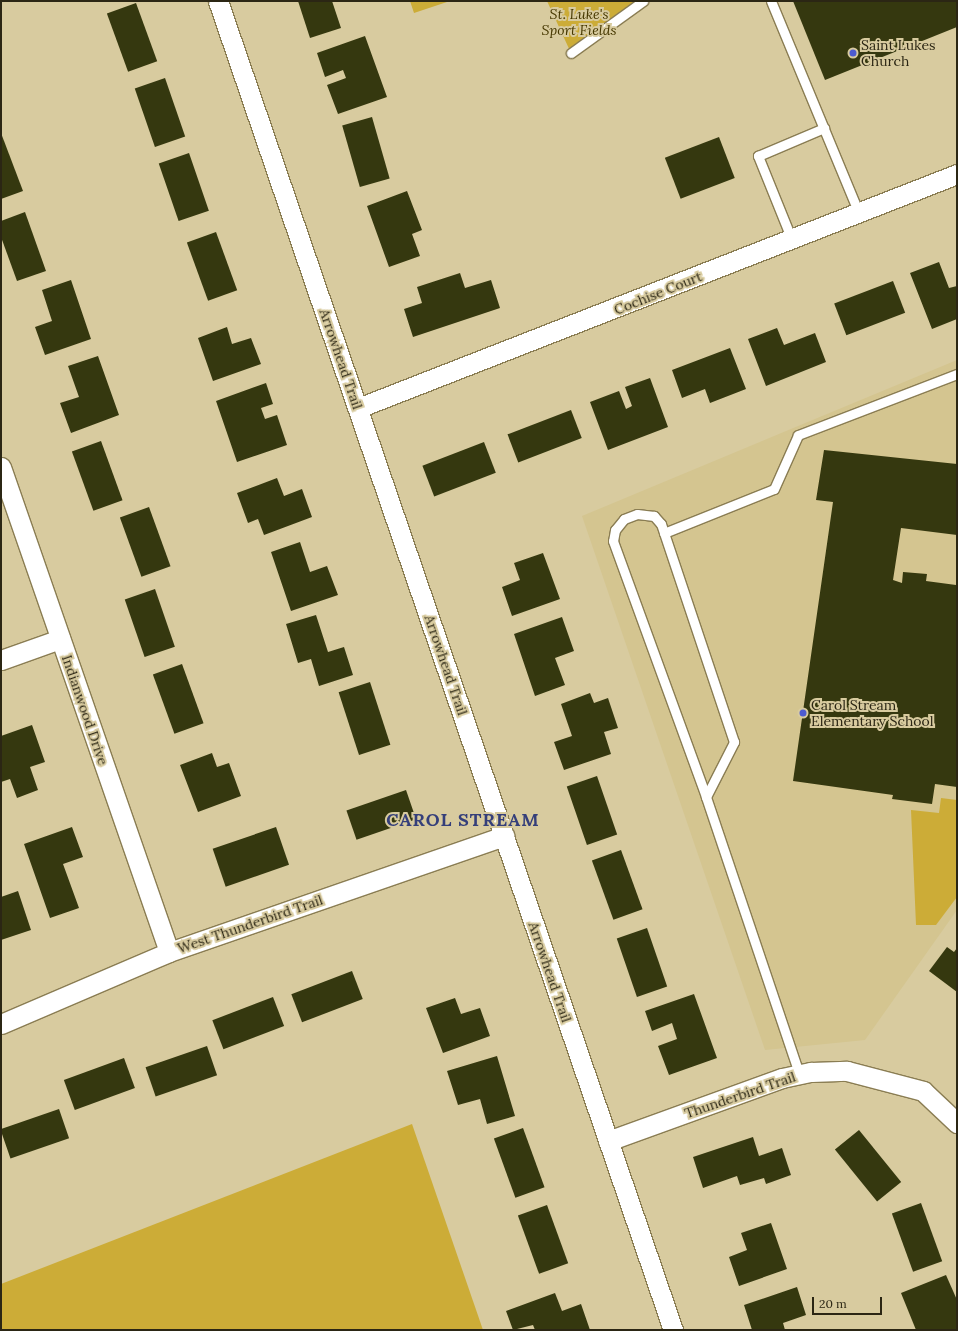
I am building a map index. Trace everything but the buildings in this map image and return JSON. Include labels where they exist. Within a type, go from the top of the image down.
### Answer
[{"type":"street","name":"Arrowhead Trail","points":[[218,1],[673,1330]]},
{"type":"street","name":"Cochise Court","points":[[358,408],[792,240],[957,174]]},
{"type":"street","name":"Indianwood Drive","points":[[1,467],[169,952]]},
{"type":"street","points":[[1,660],[60,639]]},
{"type":"street","name":"West Thunderbird Trail","points":[[1,1024],[169,952],[504,836]]},
{"type":"street","name":"Thunderbird Trail","points":[[608,1141],[799,1074],[847,1071],[923,1091],[957,1123]]},
{"type":"lane","points":[[571,53],[643,1]]},
{"type":"lane","points":[[771,1],[859,213]]},
{"type":"lane","points":[[792,240],[758,156],[824,128]]},
{"type":"lane","points":[[664,533],[774,489],[798,435],[957,374]]},
{"type":"lane","points":[[706,797],[734,742],[664,533],[654,516],[637,514],[624,519],[614,530],[613,541],[706,797],[799,1074]]},
{"type":"shaded area","name":"Carol Stream Elementary School","points":[[957,360],[957,910],[865,1040],[765,1050],[582,516]]},
{"type":"green space","points":[[410,1],[450,1],[414,13]]},
{"type":"green space","name":"St. Luke's Sport Fields","points":[[547,1],[647,1],[571,53]]},
{"type":"green space","points":[[941,798],[957,800],[957,897],[936,925],[916,925],[911,810],[939,813]]},
{"type":"green space","points":[[412,1124],[483,1330],[1,1330],[1,1284]]},
{"type":"place","name":"Saint Lukes Church","points":[[853,53]]},
{"type":"place","name":"Carol Stream Elementary School","points":[[803,713]]},
{"type":"district","name":"CAROL STREAM","points":[[463,820]]}]
